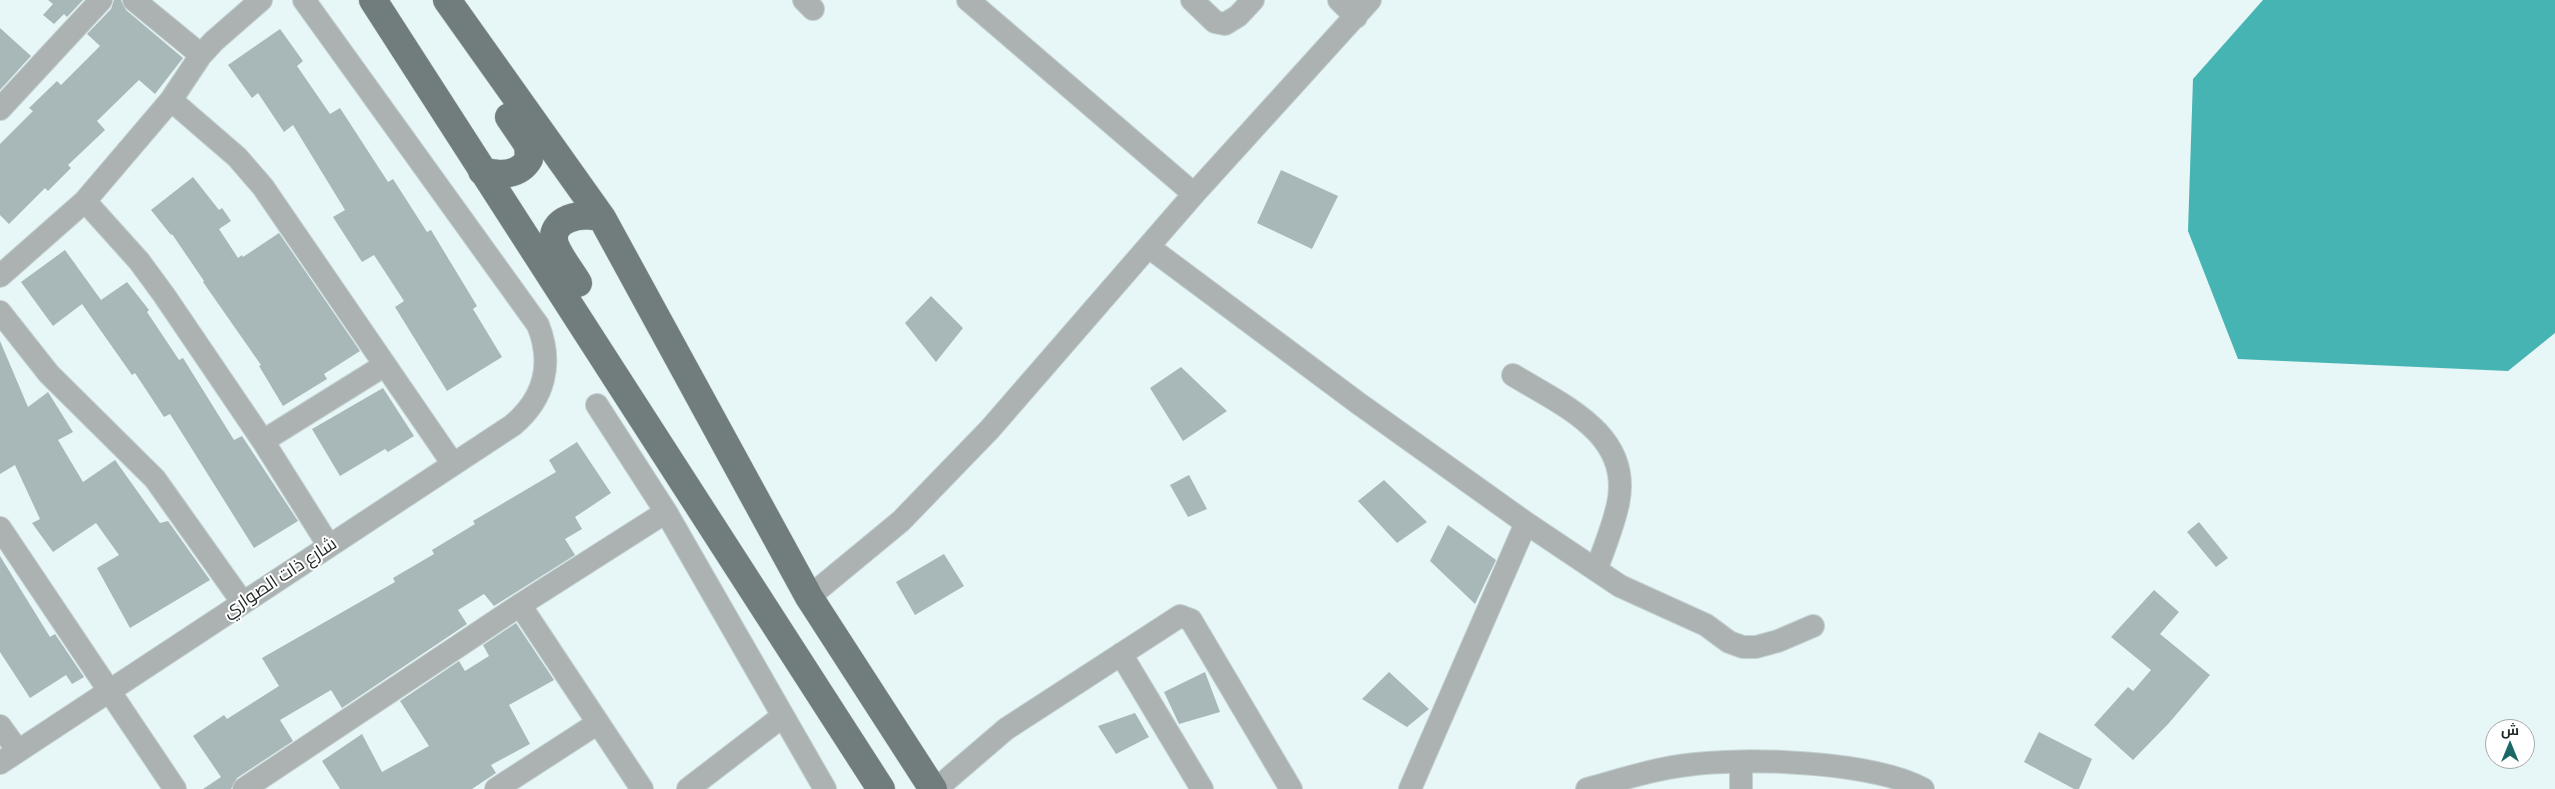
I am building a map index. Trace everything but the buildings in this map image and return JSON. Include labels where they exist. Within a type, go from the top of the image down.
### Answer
[{"type":"main road","points":[[373,0],[482,172],[626,391],[882,789]]},
{"type":"main road","points":[[448,0],[602,218],[808,597],[935,789]]},
{"type":"main road","points":[[478,42],[480,62],[487,82],[528,145],[530,154],[526,164],[513,172],[492,174],[482,172]]},
{"type":"main road","points":[[602,218],[586,214],[570,218],[558,227],[554,240],[559,252],[622,354],[627,372],[626,391]]},
{"type":"street","points":[[0,109],[101,0]]},
{"type":"street","points":[[134,0],[201,55]]},
{"type":"street","points":[[3,267],[85,201],[141,138],[171,100],[201,55],[214,41],[261,0]]},
{"type":"street","name":"شارع ذات الصواري","points":[[9,757],[524,416],[533,405],[544,380],[546,351],[538,325],[304,0]]},
{"type":"street","points":[[968,0],[1194,194]]},
{"type":"street","points":[[1192,0],[1215,22],[1224,24],[1238,16],[1253,0]]},
{"type":"street","points":[[808,597],[900,521],[990,429],[1150,248],[1194,194],[1363,8],[1339,0]]},
{"type":"street","points":[[171,100],[226,147],[249,170],[453,464]]},
{"type":"street","points":[[85,201],[139,261],[164,295],[263,441],[329,546]]},
{"type":"street","points":[[1150,248],[1358,404],[1526,523],[1640,597],[1706,625],[1729,642],[1743,647],[1756,647],[1778,641],[1813,626]]},
{"type":"street","points":[[0,312],[49,374],[155,479],[244,602]]},
{"type":"street","points":[[263,441],[385,365]]},
{"type":"street","points":[[1513,376],[1589,422],[1607,441],[1620,478],[1618,503],[1596,570]]},
{"type":"street","points":[[596,405],[666,512],[825,789]]},
{"type":"street","points":[[244,789],[520,605],[666,512]]},
{"type":"street","points":[[1410,789],[1526,523]]},
{"type":"street","points":[[0,528],[175,789]]},
{"type":"street","points":[[520,605],[642,789]]},
{"type":"street","points":[[935,789],[1006,729],[1174,618],[1180,616],[1191,620],[1291,789]]},
{"type":"street","points":[[1121,654],[1202,789]]},
{"type":"street","points":[[688,789],[783,716]]},
{"type":"street","points":[[496,789],[598,723]]},
{"type":"street","points":[[0,726],[9,757]]},
{"type":"street","points":[[1587,789],[1639,774],[1687,765],[1741,762],[1807,764],[1876,773],[1908,781],[1923,789]]},
{"type":"street","points":[[1741,762],[1741,789]]},
{"type":"water","points":[[2263,0],[2555,0],[2555,333],[2508,371],[2238,359],[2188,231],[2193,79]]}]
